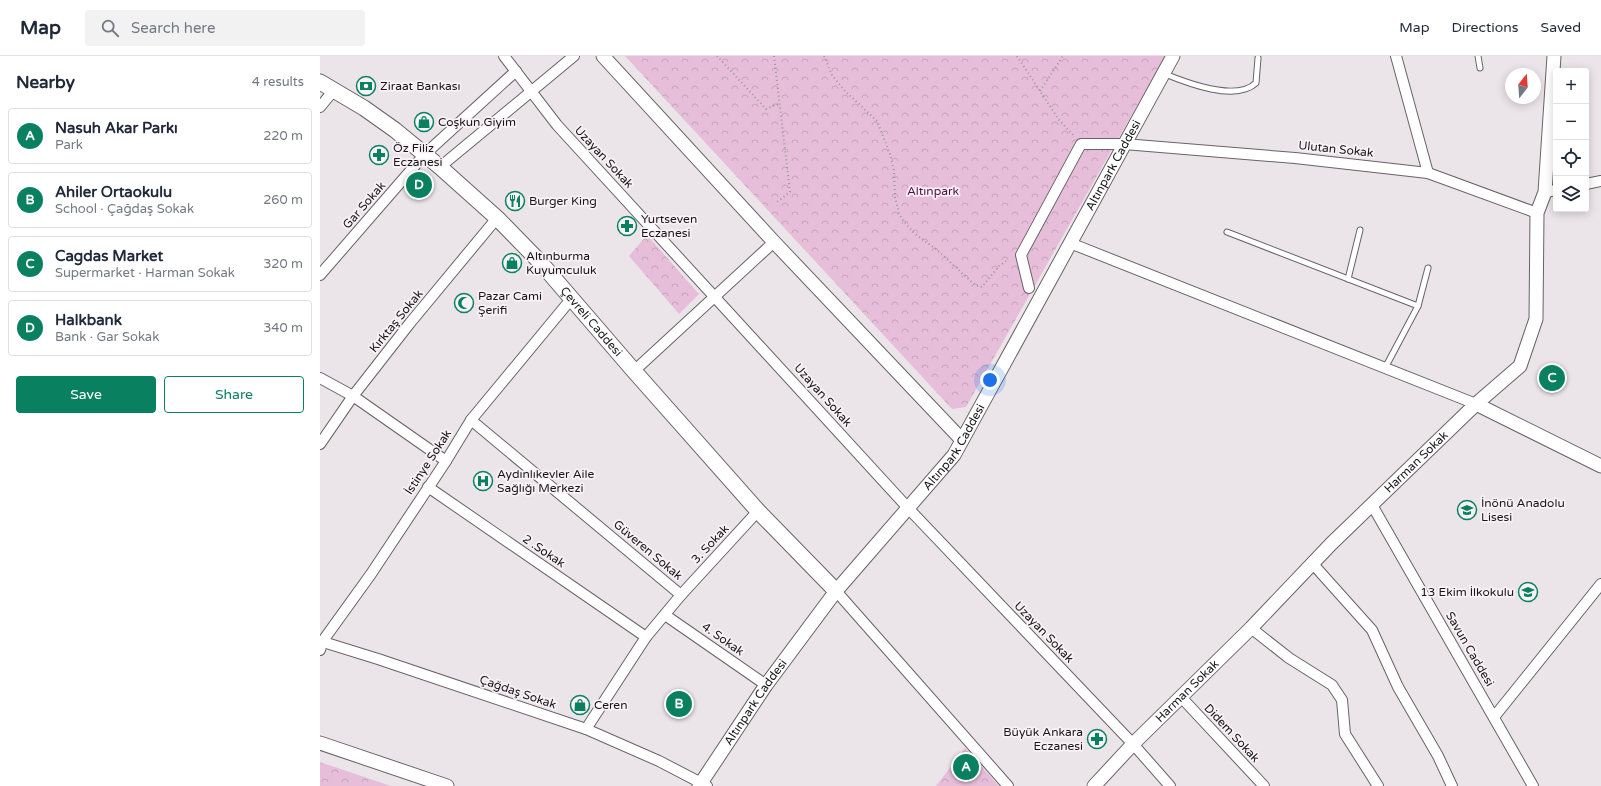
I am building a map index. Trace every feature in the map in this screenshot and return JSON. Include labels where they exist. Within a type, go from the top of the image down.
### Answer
[{"type":"main road","name":"Çevreli Caddesi","points":[[320,82],[364,108],[425,154],[497,218],[540,262],[758,511],[836,591]]},
{"type":"street","name":"Uzayan Sokak","points":[[504,56],[557,125],[908,508],[1170,786]]},
{"type":"street","points":[[440,167],[574,56]]},
{"type":"street","points":[[603,56],[774,242],[962,440]]},
{"type":"street","name":"Altınpark Caddesi","points":[[702,785],[766,685],[836,591],[954,455],[1124,144],[1174,56]]},
{"type":"street","points":[[1396,56],[1428,173]]},
{"type":"street","name":"Harman Sokak","points":[[1094,786],[1132,744],[1251,628],[1312,563],[1476,404],[1520,366],[1536,319],[1537,213],[1551,191],[1554,56]]},
{"type":"street","name":"Gar Sokak","points":[[320,275],[425,154],[516,71]]},
{"type":"street","points":[[320,107],[334,90]]},
{"type":"street","points":[[1029,288],[1021,254],[1081,144]]},
{"type":"street","name":"Ulutan Sokak","points":[[1081,144],[1124,144],[1295,158],[1428,173],[1537,213]]},
{"type":"street","points":[[1589,183],[1601,181]]},
{"type":"street","name":"Kırktaş Sokak","points":[[320,444],[353,396],[410,323],[497,218]]},
{"type":"street","points":[[634,371],[774,242]]},
{"type":"street","points":[[1070,243],[1476,404],[1601,466]]},
{"type":"street","name":"İstinye Sokak","points":[[321,644],[371,574],[446,461],[471,420],[572,298]]},
{"type":"street","points":[[320,378],[353,396],[446,461]]},
{"type":"street","name":"Güveren Sokak","points":[[471,420],[681,595],[646,637],[586,729]]},
{"type":"street","name":"2 .Sokak","points":[[428,487],[646,637]]},
{"type":"street","name":"Savun Caddesi","points":[[1372,505],[1533,786]]},
{"type":"street","name":"3. Sokak","points":[[681,595],[758,511]]},
{"type":"street","points":[[1312,563],[1372,630],[1398,687],[1438,756],[1452,786]]},
{"type":"street","points":[[1494,718],[1601,584]]},
{"type":"street","points":[[836,591],[1008,786]]},
{"type":"street","name":"4. Sokak","points":[[665,615],[766,685]]},
{"type":"street","points":[[1251,628],[1289,658],[1332,685],[1342,700],[1345,734],[1378,786]]},
{"type":"street","name":"Çağdaş Sokak","points":[[321,644],[401,666],[586,729],[659,762],[702,785]]},
{"type":"street","name":"Didem Sokak","points":[[1181,697],[1264,786]]},
{"type":"street","points":[[320,743],[446,786]]},
{"type":"lane","points":[[1478,56],[1480,68]]},
{"type":"lane","points":[[1164,73],[1197,86],[1218,90],[1239,91],[1251,89],[1256,83],[1258,58]]},
{"type":"lane","points":[[1348,279],[1360,230]]},
{"type":"lane","points":[[1227,232],[1418,306]]},
{"type":"lane","points":[[1385,368],[1418,306],[1428,268]]},
{"type":"path","points":[[717,56],[766,109],[780,103]]},
{"type":"path","points":[[774,56],[790,192],[777,202]]},
{"type":"path","points":[[824,56],[832,75],[844,90],[877,121],[890,154],[894,171],[896,205],[907,226],[975,285],[982,287],[999,266],[1006,261]]},
{"type":"path","points":[[1016,56],[1059,120],[1081,144]]},
{"type":"path","points":[[1040,91],[1064,56]]},
{"type":"green space","name":"Altınpark","points":[[625,56],[1165,56],[966,407],[952,409]]},
{"type":"green space","points":[[647,235],[699,294],[679,314],[629,256]]},
{"type":"green space","points":[[965,748],[999,786],[936,786]]},
{"type":"green space","points":[[320,762],[391,786],[320,786]]},
{"type":"place","name":"Ziraat Bankası","points":[[366,86]]},
{"type":"place","name":"Coşkun Giyim","points":[[424,122]]},
{"type":"place","name":"Öz Filiz Eczanesi","points":[[379,155]]},
{"type":"place","name":"Halkbank","points":[[419,185]]},
{"type":"place","name":"Burger King","points":[[515,201]]},
{"type":"place","name":"Yurtseven Eczanesi","points":[[627,226]]},
{"type":"place","name":"Altınburma Kuyumculuk","points":[[512,263]]},
{"type":"place","name":"Pazar Cami Şerifi","points":[[464,303]]},
{"type":"place","name":"Cagdas Market","points":[[1552,378]]},
{"type":"place","name":"Aydınlıkevler Aile Sağlığı Merkezi","points":[[483,481]]},
{"type":"place","name":"İnönü Anadolu Lisesi","points":[[1467,510]]},
{"type":"place","name":"13 Ekim İlkokulu","points":[[1528,592]]},
{"type":"place","name":"Ahiler Ortaokulu","points":[[679,704]]},
{"type":"place","name":"Ceren","points":[[580,705]]},
{"type":"place","name":"Büyük Ankara Eczanesi","points":[[1097,739]]},
{"type":"place","name":"Nasuh Akar Parkı","points":[[966,767]]}]
